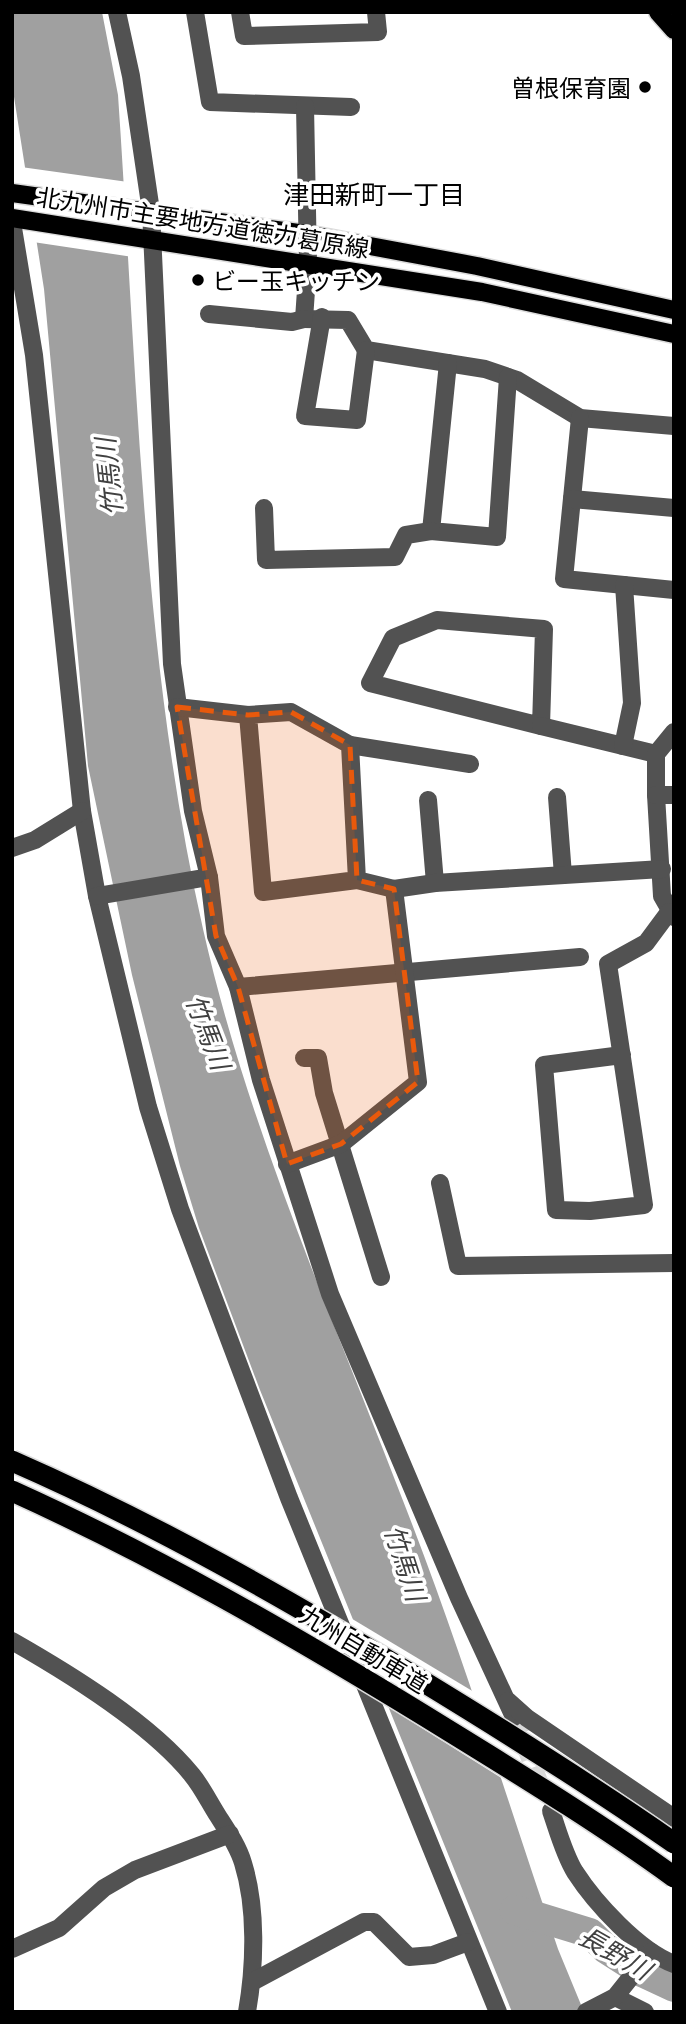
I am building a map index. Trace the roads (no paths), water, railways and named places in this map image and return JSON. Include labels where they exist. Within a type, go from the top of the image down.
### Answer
[{"type":"highway","name":"九州自動車道","points":[[12,1461],[182,1542],[300,1606],[530,1746],[674,1843]]},
{"type":"highway","name":"九州自動車道","points":[[12,1491],[168,1566],[290,1635],[520,1775],[674,1877]]},
{"type":"main road","points":[[658,12],[674,30]]},
{"type":"main road","name":"北九州市主要地方道徳力葛原線","points":[[16,193],[306,234],[477,266],[674,310]]},
{"type":"main road","name":"北九州市主要地方道徳力葛原線","points":[[17,219],[308,262],[482,292],[674,334]]},
{"type":"street","points":[[117,12],[131,76],[144,210],[143,237],[172,664],[193,811],[209,877],[216,936],[238,987],[287,1164],[330,1294],[458,1598],[514,1717]]},
{"type":"street","points":[[195,12],[210,102],[351,107]]},
{"type":"street","points":[[240,12],[244,36],[378,32],[376,12]]},
{"type":"street","points":[[209,314],[292,322],[313,318],[348,320],[366,350],[357,420],[305,416],[313,318],[306,234],[305,106]]},
{"type":"street","points":[[17,219],[82,811],[97,896],[148,1107],[180,1209],[289,1498],[498,2012]]},
{"type":"street","points":[[366,350],[485,369],[508,377],[580,418],[674,426]]},
{"type":"street","points":[[431,531],[448,363]]},
{"type":"street","points":[[264,509],[266,560],[395,557],[406,535],[431,531],[497,537],[508,377]]},
{"type":"street","points":[[580,418],[565,579],[674,590]]},
{"type":"street","points":[[572,499],[674,508]]},
{"type":"street","points":[[623,746],[632,703],[624,584]]},
{"type":"street","points":[[541,726],[544,629],[438,620],[393,638],[370,683],[541,726],[656,754]]},
{"type":"street","points":[[177,707],[248,716],[291,712],[350,745],[470,764]]},
{"type":"street","points":[[248,716],[264,891],[357,880],[394,888],[663,869]]},
{"type":"street","points":[[656,754],[674,732]]},
{"type":"street","points":[[350,745],[357,880]]},
{"type":"street","points":[[622,1055],[544,1065],[556,1210],[590,1212],[644,1205],[622,1055],[608,964],[646,943],[672,915],[662,896],[665,795],[656,754]]},
{"type":"street","points":[[558,797],[563,875]]},
{"type":"street","points":[[428,800],[435,883]]},
{"type":"street","points":[[12,848],[35,841],[82,811]]},
{"type":"street","points":[[97,896],[209,877]]},
{"type":"street","points":[[287,1164],[341,1144],[418,1082],[402,972],[394,888]]},
{"type":"street","points":[[238,987],[580,957]]},
{"type":"street","points":[[304,1058],[318,1058],[324,1093],[381,1277]]},
{"type":"street","points":[[440,1183],[458,1266],[674,1263]]},
{"type":"street","points":[[12,1641],[48,1661],[155,1737],[192,1776],[230,1834],[243,1863],[251,1909],[252,1982],[247,2012]]},
{"type":"street","points":[[507,1700],[527,1718],[674,1818]]},
{"type":"street","points":[[551,1811],[574,1870],[593,1896],[648,1955],[674,1964]]},
{"type":"street","points":[[12,1949],[59,1928],[104,1888],[135,1870],[230,1834]]},
{"type":"street","points":[[252,1982],[364,1922],[374,1922],[409,1957],[433,1955],[468,1942]]},
{"type":"street","points":[[589,2011],[621,1991],[648,1955]]},
{"type":"street","points":[[621,1991],[645,2012]]},
{"type":"water","name":"竹馬川","points":[[12,12],[102,12],[118,95],[137,409],[154,619],[183,827],[203,929],[222,1004],[268,1151],[428,1565],[558,1949],[584,2012],[512,2012],[260,1390],[199,1228],[180,1166],[132,975],[88,766],[44,289],[12,84]]},
{"type":"waterway","name":"長野川","points":[[515,1910],[590,1933],[605,1948],[644,1973],[674,1987]]},
{"type":"tunnel","points":[[514,1717],[543,1792]]},
{"type":"place","name":"曽根保育園","points":[[645,87]]},
{"type":"place","name":"ビー玉キッチン","points":[[198,280]]},
{"type":"district","name":"津田新町一丁目","points":[[374,194]]}]
